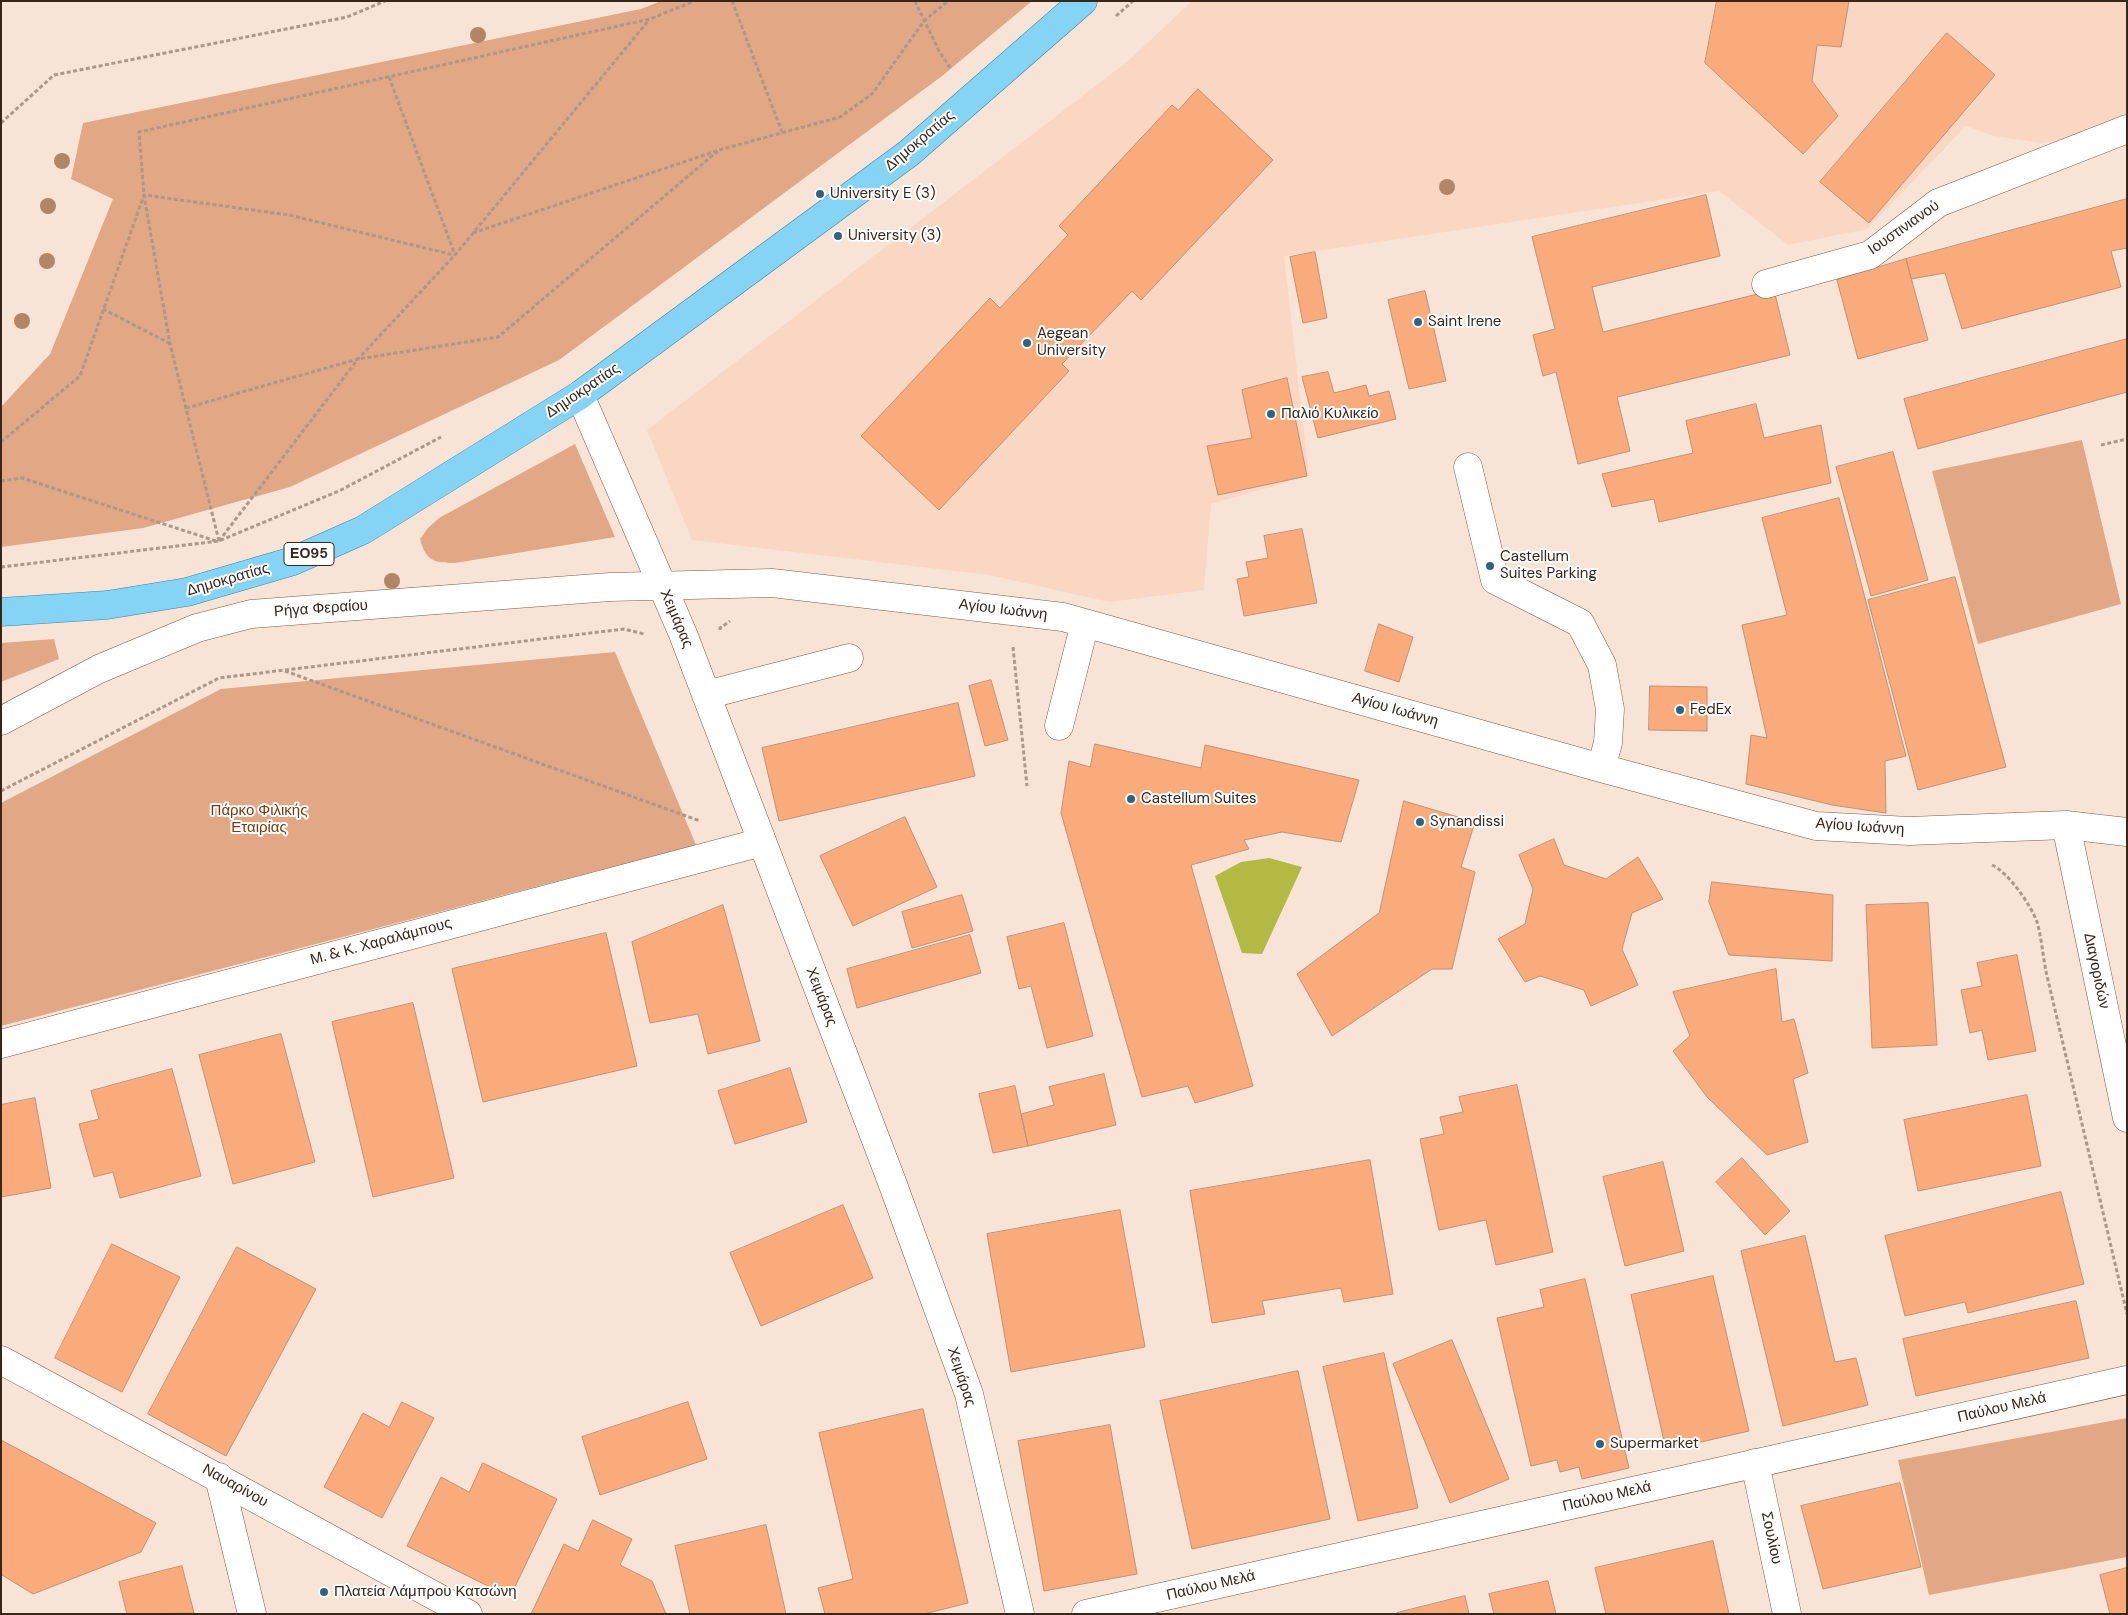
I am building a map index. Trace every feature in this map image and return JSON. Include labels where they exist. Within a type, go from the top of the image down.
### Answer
[{"type":"main road","name":"Δημοκρατίας","points":[[1,612],[106,605],[187,592],[293,561],[363,530],[580,396],[909,153],[1083,1]]},
{"type":"street","name":"Ιουστινιανού","points":[[1766,284],[1870,255],[1938,202],[2125,130]]},
{"type":"street","name":"Χειμάρας","points":[[580,396],[684,634],[892,1182],[969,1394],[1020,1614]]},
{"type":"street","points":[[1468,467],[1495,580],[1580,623],[1602,665],[1610,709],[1608,743],[1601,768]]},
{"type":"street","name":"Αγίου Ιωάννη","points":[[662,584],[772,582],[1063,617],[1601,768],[1816,826],[1909,830],[2066,825],[2127,832]]},
{"type":"street","name":"Ρήγα Φεραίου","points":[[1,721],[99,669],[197,628],[251,614],[662,584]]},
{"type":"street","points":[[1059,726],[1086,623]]},
{"type":"street","points":[[706,696],[849,658]]},
{"type":"street","name":"Διαγοριδών","points":[[2066,825],[2127,1118]]},
{"type":"street","name":"Μ. & Κ. Χαραλάμπους","points":[[1,1044],[762,842]]},
{"type":"street","name":"Ναυαρίνου","points":[[1,1360],[468,1614]]},
{"type":"street","name":"Παύλου Μελά","points":[[1086,1614],[2127,1380]]},
{"type":"street","name":"Σουλίου","points":[[1755,1463],[1787,1614]]},
{"type":"street","points":[[219,1477],[252,1614]]},
{"type":"path","points":[[1,123],[54,75],[346,17],[385,1]]},
{"type":"path","points":[[219,542],[170,344],[144,195],[139,132],[650,19],[694,1]]},
{"type":"path","points":[[732,1],[782,132]]},
{"type":"path","points":[[915,1],[939,51],[955,76]]},
{"type":"path","points":[[472,234],[719,150],[840,117],[872,94],[924,21],[948,1]]},
{"type":"path","points":[[1111,20],[1133,1]]},
{"type":"path","points":[[219,542],[358,359],[455,255],[650,19]]},
{"type":"path","points":[[389,77],[455,255]]},
{"type":"path","points":[[186,408],[358,359],[498,337],[719,150]]},
{"type":"path","points":[[144,195],[289,214],[455,255]]},
{"type":"path","points":[[1,442],[80,376],[144,195]]},
{"type":"path","points":[[103,309],[170,344]]},
{"type":"path","points":[[1,567],[219,542],[341,490],[444,435]]},
{"type":"path","points":[[2101,445],[2127,439]]},
{"type":"path","points":[[1,481],[22,478],[219,542]]},
{"type":"path","points":[[720,636],[720,628],[735,618]]},
{"type":"path","points":[[1,791],[219,678],[624,629],[649,637]]},
{"type":"path","points":[[1012,638],[1027,786]]},
{"type":"path","points":[[283,670],[729,832],[735,848]]},
{"type":"path","points":[[1989,863],[1998,867],[2021,894],[2037,922],[2047,976],[2127,1314]]},
{"type":"shaded area","name":"Aegean University","points":[[1192,1],[2127,1],[2127,117],[2085,137],[2041,143],[1994,136],[1966,126],[1867,229],[1788,245],[1719,191],[1284,256],[1309,476],[1211,504],[1204,590],[1109,602],[989,575],[692,540],[647,430],[1128,61]]},
{"type":"shaded area","points":[[1269,858],[1302,867],[1262,954],[1242,953],[1215,876],[1241,862]]},
{"type":"green space","points":[[661,1],[1032,1],[942,76],[559,360],[290,487],[143,528],[1,547],[1,407],[50,354],[113,199],[71,179],[83,123],[641,9]]},
{"type":"green space","points":[[2082,440],[2121,604],[1978,644],[1932,471]]},
{"type":"green space","points":[[575,444],[615,537],[455,563],[436,561],[425,552],[420,539],[439,518]]},
{"type":"green space","points":[[54,639],[59,659],[1,682],[1,643]]},
{"type":"green space","name":"Πάρκο Φιλικής Εταιρίας","points":[[615,652],[696,845],[1,1026],[1,803],[221,689]]},
{"type":"green space","points":[[2127,1418],[2127,1557],[1929,1595],[1898,1460]]},
{"type":"building","points":[[1717,1],[1849,1],[1841,47],[1817,45],[1812,81],[1838,116],[1803,154],[1705,63]]},
{"type":"building","points":[[1947,33],[1995,75],[1869,223],[1820,182]]},
{"type":"building","points":[[1198,89],[1273,160],[1141,300],[1132,291],[1062,364],[1069,371],[939,510],[861,436],[990,298],[1000,308],[1068,235],[1059,226],[1172,105],[1178,110]]},
{"type":"building","points":[[1706,195],[1720,256],[1592,287],[1603,332],[1774,290],[1790,355],[1617,397],[1630,451],[1578,464],[1556,372],[1543,376],[1533,335],[1555,329],[1532,237]]},
{"type":"building","points":[[2127,199],[2127,248],[2111,251],[2121,287],[1962,329],[1945,273],[1911,279],[1906,259]]},
{"type":"building","points":[[1315,252],[1327,318],[1303,323],[1290,257]]},
{"type":"building","points":[[1906,259],[1928,340],[1858,359],[1837,280]]},
{"type":"building","points":[[1425,291],[1446,381],[1409,389],[1388,300]]},
{"type":"building","points":[[2127,339],[2127,392],[1918,449],[1904,399]]},
{"type":"building","points":[[1328,372],[1334,393],[1366,385],[1369,396],[1389,391],[1396,419],[1318,438],[1302,377]]},
{"type":"building","name":"Παλιό Κυλικείο","points":[[1287,378],[1307,476],[1218,495],[1207,446],[1252,438],[1242,390]]},
{"type":"building","points":[[1756,404],[1764,438],[1821,425],[1831,483],[1659,522],[1654,499],[1612,507],[1602,474],[1693,453],[1686,421]]},
{"type":"building","points":[[1893,452],[1928,580],[1871,596],[1836,467]]},
{"type":"building","points":[[1839,498],[1906,756],[1885,761],[1886,813],[1832,805],[1746,784],[1751,735],[1767,738],[1742,625],[1787,615],[1762,518]]},
{"type":"building","points":[[1302,529],[1317,603],[1244,616],[1237,579],[1249,577],[1246,562],[1268,558],[1264,536]]},
{"type":"building","points":[[1955,577],[2006,767],[1918,790],[1868,600]]},
{"type":"building","points":[[1379,624],[1413,637],[1399,682],[1365,671]]},
{"type":"building","points":[[991,680],[1008,740],[985,746],[969,686]]},
{"type":"building","points":[[1650,686],[1707,687],[1707,731],[1649,730]]},
{"type":"building","points":[[958,703],[975,776],[779,821],[762,748]]},
{"type":"building","points":[[1095,744],[1201,768],[1205,745],[1359,780],[1341,842],[1282,832],[1244,840],[1249,849],[1191,865],[1253,1086],[1195,1103],[1188,1086],[1142,1097],[1061,813],[1069,761],[1090,767]]},
{"type":"building","points":[[1404,801],[1475,822],[1461,867],[1475,872],[1452,969],[1432,969],[1332,1036],[1297,974],[1379,913]]},
{"type":"building","points":[[905,817],[937,887],[853,926],[820,856]]},
{"type":"building","points":[[1554,839],[1564,865],[1606,879],[1638,857],[1663,899],[1632,913],[1622,949],[1638,985],[1591,1006],[1584,990],[1540,976],[1525,982],[1498,939],[1525,924],[1533,889],[1519,855]]},
{"type":"building","points":[[1712,882],[1833,895],[1832,961],[1729,955],[1709,902]]},
{"type":"building","points":[[962,895],[973,931],[912,948],[902,912]]},
{"type":"building","points":[[1928,903],[1937,1045],[1872,1048],[1866,905]]},
{"type":"building","points":[[723,905],[760,1041],[708,1054],[698,1014],[650,1023],[632,942]]},
{"type":"building","points":[[1064,923],[1093,1036],[1047,1048],[1031,986],[1019,989],[1007,937]]},
{"type":"building","points":[[606,933],[637,1066],[483,1102],[452,969]]},
{"type":"building","points":[[970,935],[981,973],[857,1008],[847,969]]},
{"type":"building","points":[[2017,955],[2036,1051],[1988,1060],[1982,1030],[1970,1033],[1961,990],[1982,986],[1977,963]]},
{"type":"building","points":[[1776,969],[1782,1022],[1794,1019],[1808,1073],[1793,1079],[1808,1142],[1767,1155],[1707,1097],[1673,1051],[1690,1036],[1673,992]]},
{"type":"building","points":[[413,1003],[454,1178],[373,1197],[332,1022]]},
{"type":"building","points":[[281,1034],[315,1162],[233,1184],[199,1055]]},
{"type":"building","points":[[790,1068],[807,1122],[735,1144],[718,1091]]},
{"type":"building","points":[[172,1069],[201,1176],[120,1198],[113,1172],[94,1177],[79,1124],[99,1119],[91,1091]]},
{"type":"building","points":[[1104,1074],[1116,1125],[1028,1146],[1021,1114],[1054,1105],[1049,1087]]},
{"type":"building","points":[[1517,1085],[1553,1252],[1496,1265],[1486,1220],[1439,1230],[1420,1139],[1444,1134],[1440,1117],[1463,1112],[1459,1097]]},
{"type":"building","points":[[1015,1086],[1028,1146],[993,1153],[979,1094]]},
{"type":"building","points":[[2027,1095],[2041,1166],[1918,1191],[1904,1120]]},
{"type":"building","points":[[35,1098],[51,1188],[1,1197],[1,1105]]},
{"type":"building","points":[[1742,1158],[1790,1211],[1765,1235],[1716,1182]]},
{"type":"building","points":[[1370,1160],[1393,1294],[1344,1302],[1341,1288],[1262,1301],[1265,1314],[1212,1323],[1190,1191]]},
{"type":"building","points":[[1663,1162],[1684,1251],[1625,1266],[1603,1177]]},
{"type":"building","points":[[2061,1192],[2084,1284],[1968,1313],[1965,1302],[1905,1316],[1885,1236]]},
{"type":"building","points":[[843,1205],[873,1278],[761,1326],[730,1253]]},
{"type":"building","points":[[1120,1210],[1145,1347],[1011,1372],[987,1234]]},
{"type":"building","points":[[1805,1236],[1835,1362],[1856,1358],[1868,1405],[1783,1426],[1741,1251]]},
{"type":"building","points":[[112,1244],[180,1277],[122,1392],[55,1358]]},
{"type":"building","points":[[237,1247],[316,1289],[226,1456],[148,1414]]},
{"type":"building","points":[[1713,1276],[1749,1431],[1666,1450],[1631,1295]]},
{"type":"building","points":[[1585,1279],[1629,1468],[1582,1479],[1579,1467],[1560,1472],[1557,1460],[1531,1466],[1497,1318],[1544,1307],[1540,1290]]},
{"type":"building","points":[[2076,1301],[2089,1358],[1916,1396],[1903,1339]]},
{"type":"building","points":[[1452,1340],[1509,1479],[1450,1503],[1393,1364]]},
{"type":"building","points":[[1384,1353],[1418,1508],[1358,1521],[1323,1367]]},
{"type":"building","points":[[1298,1371],[1330,1519],[1192,1549],[1160,1401]]},
{"type":"building","points":[[402,1402],[434,1418],[382,1518],[324,1487],[363,1413],[389,1427]]},
{"type":"building","points":[[688,1402],[707,1459],[600,1495],[582,1437]]},
{"type":"building","points":[[923,1409],[968,1603],[924,1614],[825,1614],[818,1588],[853,1579],[819,1433]]},
{"type":"building","points":[[1110,1425],[1137,1574],[1044,1591],[1018,1441]]},
{"type":"building","points":[[1,1440],[156,1523],[141,1552],[33,1594],[2,1575]]},
{"type":"building","points":[[483,1463],[557,1499],[510,1597],[407,1546],[441,1477],[469,1492]]},
{"type":"building","points":[[1900,1483],[1921,1567],[1823,1589],[1801,1506]]},
{"type":"building","points":[[593,1520],[632,1539],[620,1565],[652,1581],[666,1614],[531,1614],[564,1544],[578,1551]]},
{"type":"building","points":[[766,1525],[786,1614],[690,1614],[675,1546]]},
{"type":"building","points":[[1713,1541],[1729,1614],[1606,1614],[1595,1568]]},
{"type":"building","points":[[182,1566],[194,1613],[127,1614],[119,1582]]},
{"type":"building","points":[[2127,1568],[2127,1614],[2110,1614],[2100,1575]]},
{"type":"building","points":[[1548,1581],[1556,1614],[1494,1614],[1489,1594]]},
{"type":"building","points":[[1465,1596],[1469,1614],[1397,1614],[1397,1613]]},
{"type":"place","name":"University E (3)","points":[[820,194]]},
{"type":"place","name":"University (3)","points":[[838,236]]},
{"type":"place","name":"Saint Irene","points":[[1418,322]]},
{"type":"place","name":"Aegean University","points":[[1027,343]]},
{"type":"place","name":"Παλιό Κυλικείο","points":[[1271,414]]},
{"type":"place","name":"Castellum Suites Parking","points":[[1490,566]]},
{"type":"place","name":"FedEx","points":[[1680,710]]},
{"type":"place","name":"Castellum Suites","points":[[1131,799]]},
{"type":"place","name":"Synandissi","points":[[1420,822]]},
{"type":"place","name":"Supermarket","points":[[1600,1444]]},
{"type":"place","name":"Πλατεία Λάμπρου Κατσώνη","points":[[324,1592]]}]
